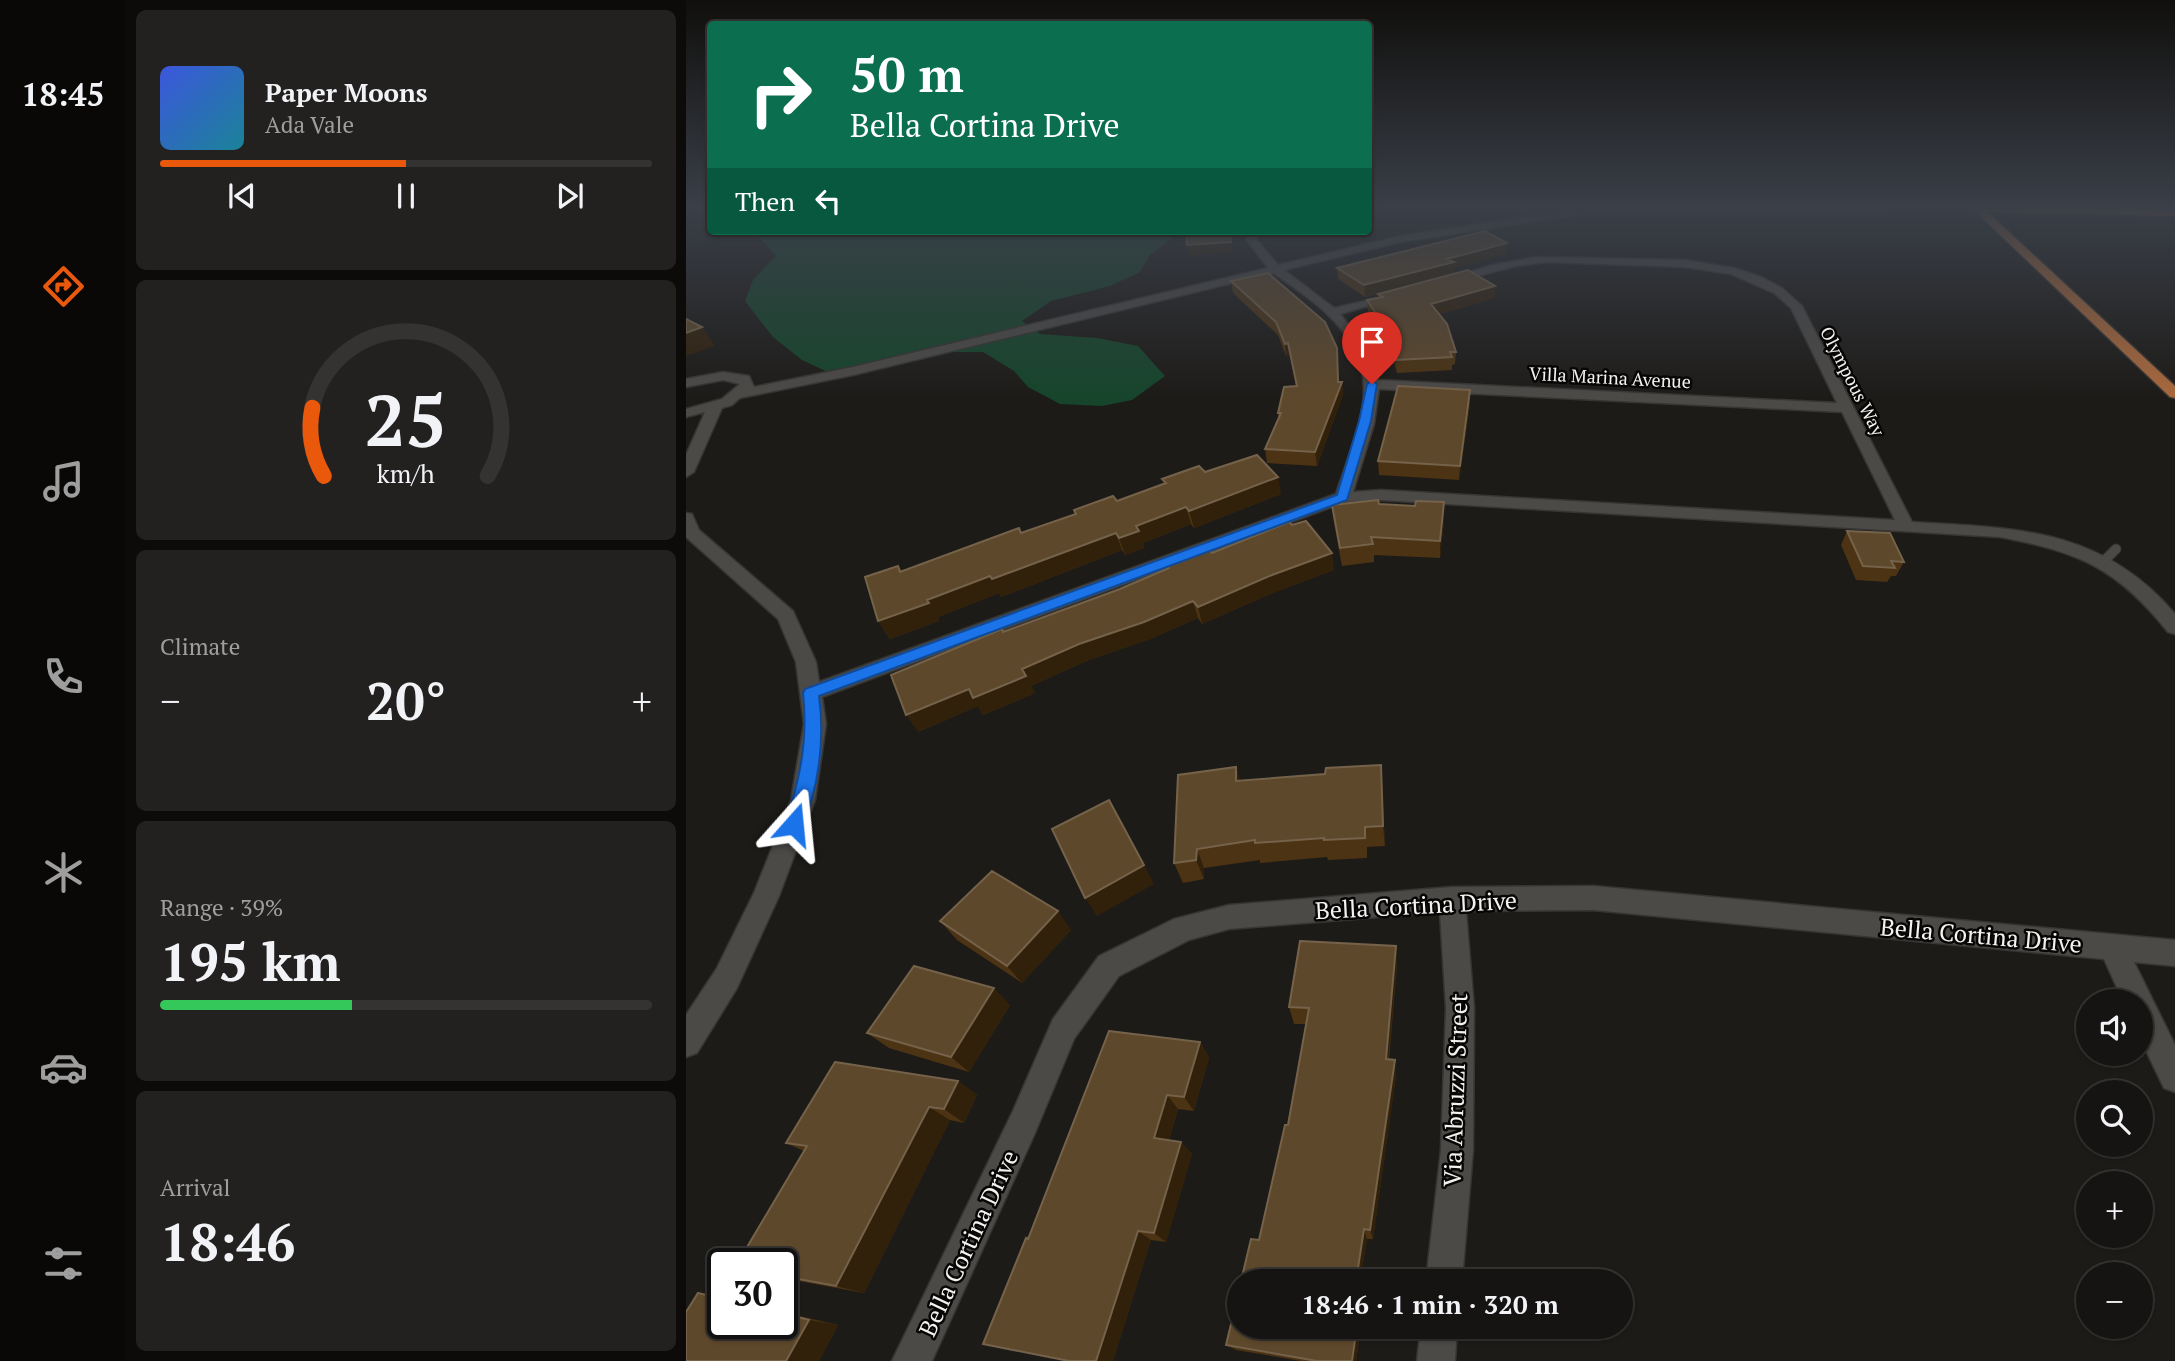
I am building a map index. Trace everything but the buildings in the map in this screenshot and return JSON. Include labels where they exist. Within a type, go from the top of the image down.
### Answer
[{"type":"main road","points":[[2046,272],[2175,394]]},
{"type":"street","points":[[686,413],[715,407],[740,394],[853,371],[1264,272]]},
{"type":"street","points":[[1278,272],[1334,312],[1356,342],[1372,384],[1361,438],[1343,497]]},
{"type":"street","name":"Olympous Way","points":[[1428,286],[1489,272]]},
{"type":"street","name":"Olympous Way","points":[[1729,272],[1774,288],[1796,306],[1906,526]]},
{"type":"street","points":[[1334,312],[1401,294]]},
{"type":"street","points":[[686,383],[723,376],[744,379],[770,378],[855,362],[895,359]]},
{"type":"street","points":[[740,394],[748,385],[744,379]]},
{"type":"street","name":"Villa Marina Avenue","points":[[1372,384],[1847,408]]},
{"type":"street","points":[[686,472],[715,407]]},
{"type":"street","points":[[811,693],[1343,497],[1381,495],[2000,532],[2110,555],[2160,607],[2175,627]]},
{"type":"street","points":[[686,518],[691,532],[753,584],[786,616],[806,662],[815,724],[803,800],[766,896],[727,978],[686,1042]]},
{"type":"street","name":"Bella Cortina Drive","points":[[911,1361],[926,1335],[1024,1122],[1063,1029],[1109,966],[1184,928],[1229,917],[1452,899],[1593,898],[2175,953]]},
{"type":"street","name":"Via Abruzzi Street","points":[[1445,1269],[1457,1137],[1460,1008],[1452,899]]},
{"type":"street","points":[[2112,947],[2132,989]]},
{"type":"street","points":[[2153,1032],[2175,1077]]},
{"type":"street","points":[[1436,1361],[1438,1339]]},
{"type":"green space","points":[[761,272],[1140,272],[1110,286],[1051,301],[1022,321],[1040,334],[1097,338],[1138,346],[1165,376],[1132,400],[1102,406],[1060,404],[1028,387],[1014,371],[983,352],[945,352],[832,374],[802,360],[773,337],[745,301],[753,280]]},
{"type":"route","points":[[794,824],[803,800],[815,724],[811,693],[1343,497],[1365,421],[1372,384]]}]
